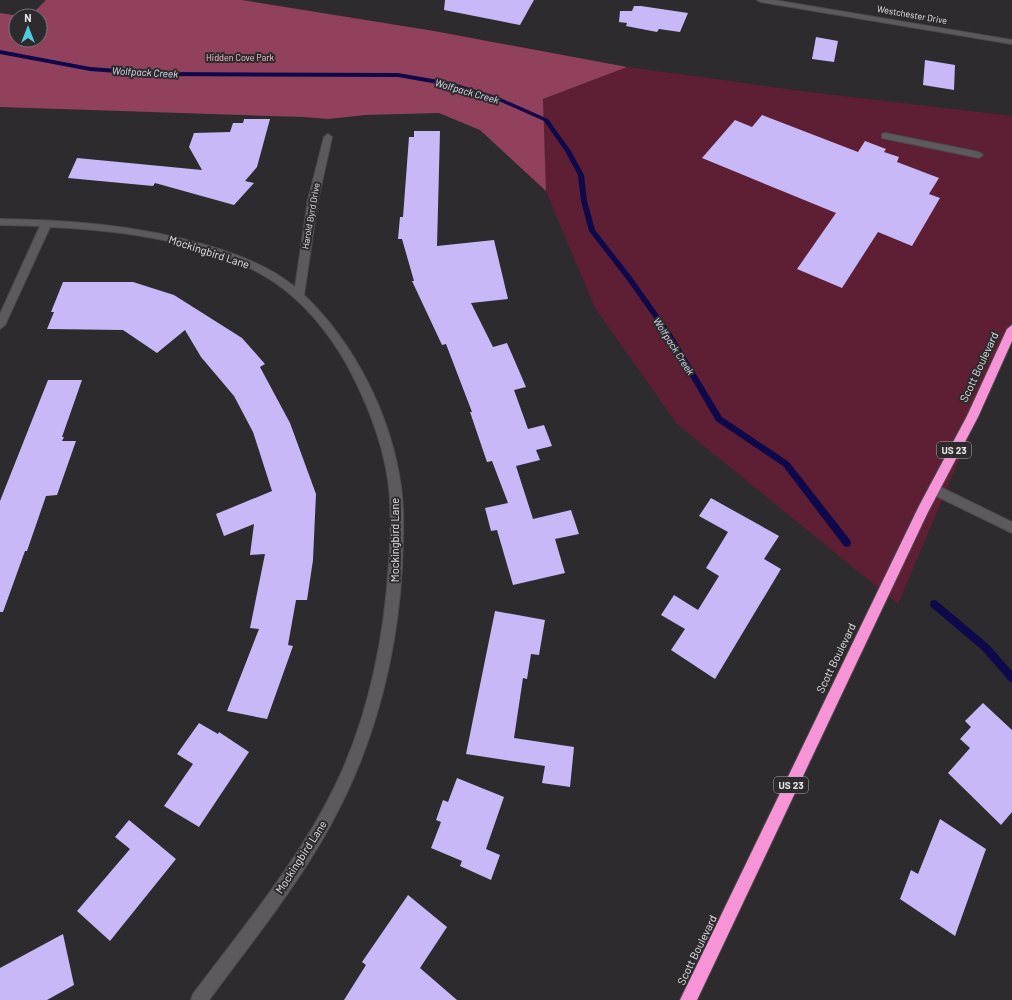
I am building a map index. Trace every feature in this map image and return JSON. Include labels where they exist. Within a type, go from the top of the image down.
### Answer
[{"type":"highway","name":"Scott Boulevard","points":[[688,1000],[934,489],[972,417],[1012,329]]},
{"type":"street","name":"Westchester Drive","points":[[761,0],[1012,42]]},
{"type":"street","points":[[885,136],[979,155]]},
{"type":"street","name":"Harold Byrd Drive","points":[[298,295],[313,200],[328,137]]},
{"type":"street","name":"Mockingbird Lane","points":[[0,222],[47,222],[120,228],[195,245],[237,259],[262,270],[298,295],[321,319],[340,345],[356,371],[380,425],[394,479],[397,515],[395,580],[391,621],[375,701],[346,777],[326,820],[293,872],[199,1000]]},
{"type":"street","points":[[0,325],[47,222]]},
{"type":"street","points":[[934,489],[1011,529]]},
{"type":"shaded area","points":[[627,67],[809,92],[1012,116],[1012,335],[898,604],[677,424],[595,308],[546,191],[543,99]]},
{"type":"green space","name":"Hidden Cove Park","points":[[46,0],[242,0],[434,31],[627,67],[543,99],[546,191],[480,130],[439,113],[365,115],[328,119],[0,107],[0,13],[8,14],[8,48],[48,48],[48,8],[38,8]]},
{"type":"building","points":[[445,0],[534,0],[520,25],[444,10]]},
{"type":"building","points":[[634,6],[688,13],[680,32],[659,29],[657,32],[626,26],[627,23],[619,22],[620,11],[632,11]]},
{"type":"building","points":[[816,37],[838,41],[834,62],[812,59]]},
{"type":"building","points":[[925,60],[955,65],[954,90],[923,85]]},
{"type":"building","points":[[762,115],[858,152],[865,141],[886,149],[884,152],[899,157],[897,162],[939,178],[929,194],[940,198],[912,246],[878,232],[842,288],[797,269],[836,213],[702,158],[735,120],[752,127]]},
{"type":"building","points":[[244,119],[270,119],[257,167],[245,181],[254,183],[234,205],[155,183],[153,186],[68,178],[77,158],[202,170],[189,147],[194,133],[230,132],[233,123],[243,123]]},
{"type":"building","points":[[414,131],[440,131],[437,246],[494,240],[508,299],[471,303],[493,347],[507,343],[526,387],[514,390],[528,429],[544,425],[552,446],[536,450],[540,460],[516,466],[533,519],[571,510],[579,534],[555,539],[565,573],[513,585],[497,530],[491,531],[485,508],[508,503],[492,461],[487,462],[470,412],[472,412],[446,344],[442,345],[412,281],[414,281],[402,239],[398,239],[400,217],[403,217],[409,137],[414,137]]},
{"type":"building","points":[[63,282],[133,282],[174,295],[242,338],[265,364],[260,367],[290,423],[316,494],[313,560],[307,600],[296,600],[288,645],[293,646],[267,719],[227,711],[259,629],[250,628],[265,554],[250,555],[254,524],[224,536],[216,514],[272,491],[253,432],[234,396],[201,357],[185,330],[157,353],[123,330],[47,329],[54,312],[51,312]]},
{"type":"building","points":[[48,380],[82,380],[62,437],[64,437],[62,441],[76,441],[57,495],[46,496],[27,551],[25,551],[3,612],[0,612],[0,501]]},
{"type":"building","points":[[711,498],[779,536],[764,559],[781,569],[715,679],[671,650],[685,629],[661,615],[674,595],[698,610],[719,576],[706,568],[728,532],[699,516]]},
{"type":"building","points":[[495,611],[545,620],[539,655],[531,654],[527,679],[523,678],[514,738],[574,747],[570,787],[542,783],[545,766],[466,754]]},
{"type":"building","points":[[983,703],[1012,730],[1012,812],[1001,825],[948,773],[970,748],[960,739],[971,727],[965,721]]},
{"type":"building","points":[[199,723],[218,734],[219,732],[249,752],[199,827],[164,806],[193,764],[177,754]]},
{"type":"building","points":[[457,778],[504,797],[486,849],[500,855],[491,880],[460,866],[462,861],[431,848],[441,822],[436,820],[443,800],[448,802]]},
{"type":"building","points":[[940,819],[986,849],[955,936],[900,899],[911,870],[918,874]]},
{"type":"building","points":[[129,820],[176,859],[110,941],[77,911],[130,849],[115,837]]},
{"type":"building","points":[[408,895],[447,927],[420,968],[457,1000],[344,1000],[366,965],[362,962]]},
{"type":"building","points":[[63,934],[74,985],[47,1000],[0,1000],[0,968]]},
{"type":"waterway","name":"Wolfpack Creek","points":[[0,52],[90,69],[160,74],[398,75],[450,84],[494,97],[546,120],[568,151],[581,175],[584,201],[592,231],[629,278],[668,333],[719,419],[786,464],[847,543]]},
{"type":"waterway","name":"Wolfpack Creek","points":[[934,604],[985,647],[1012,678]]}]
